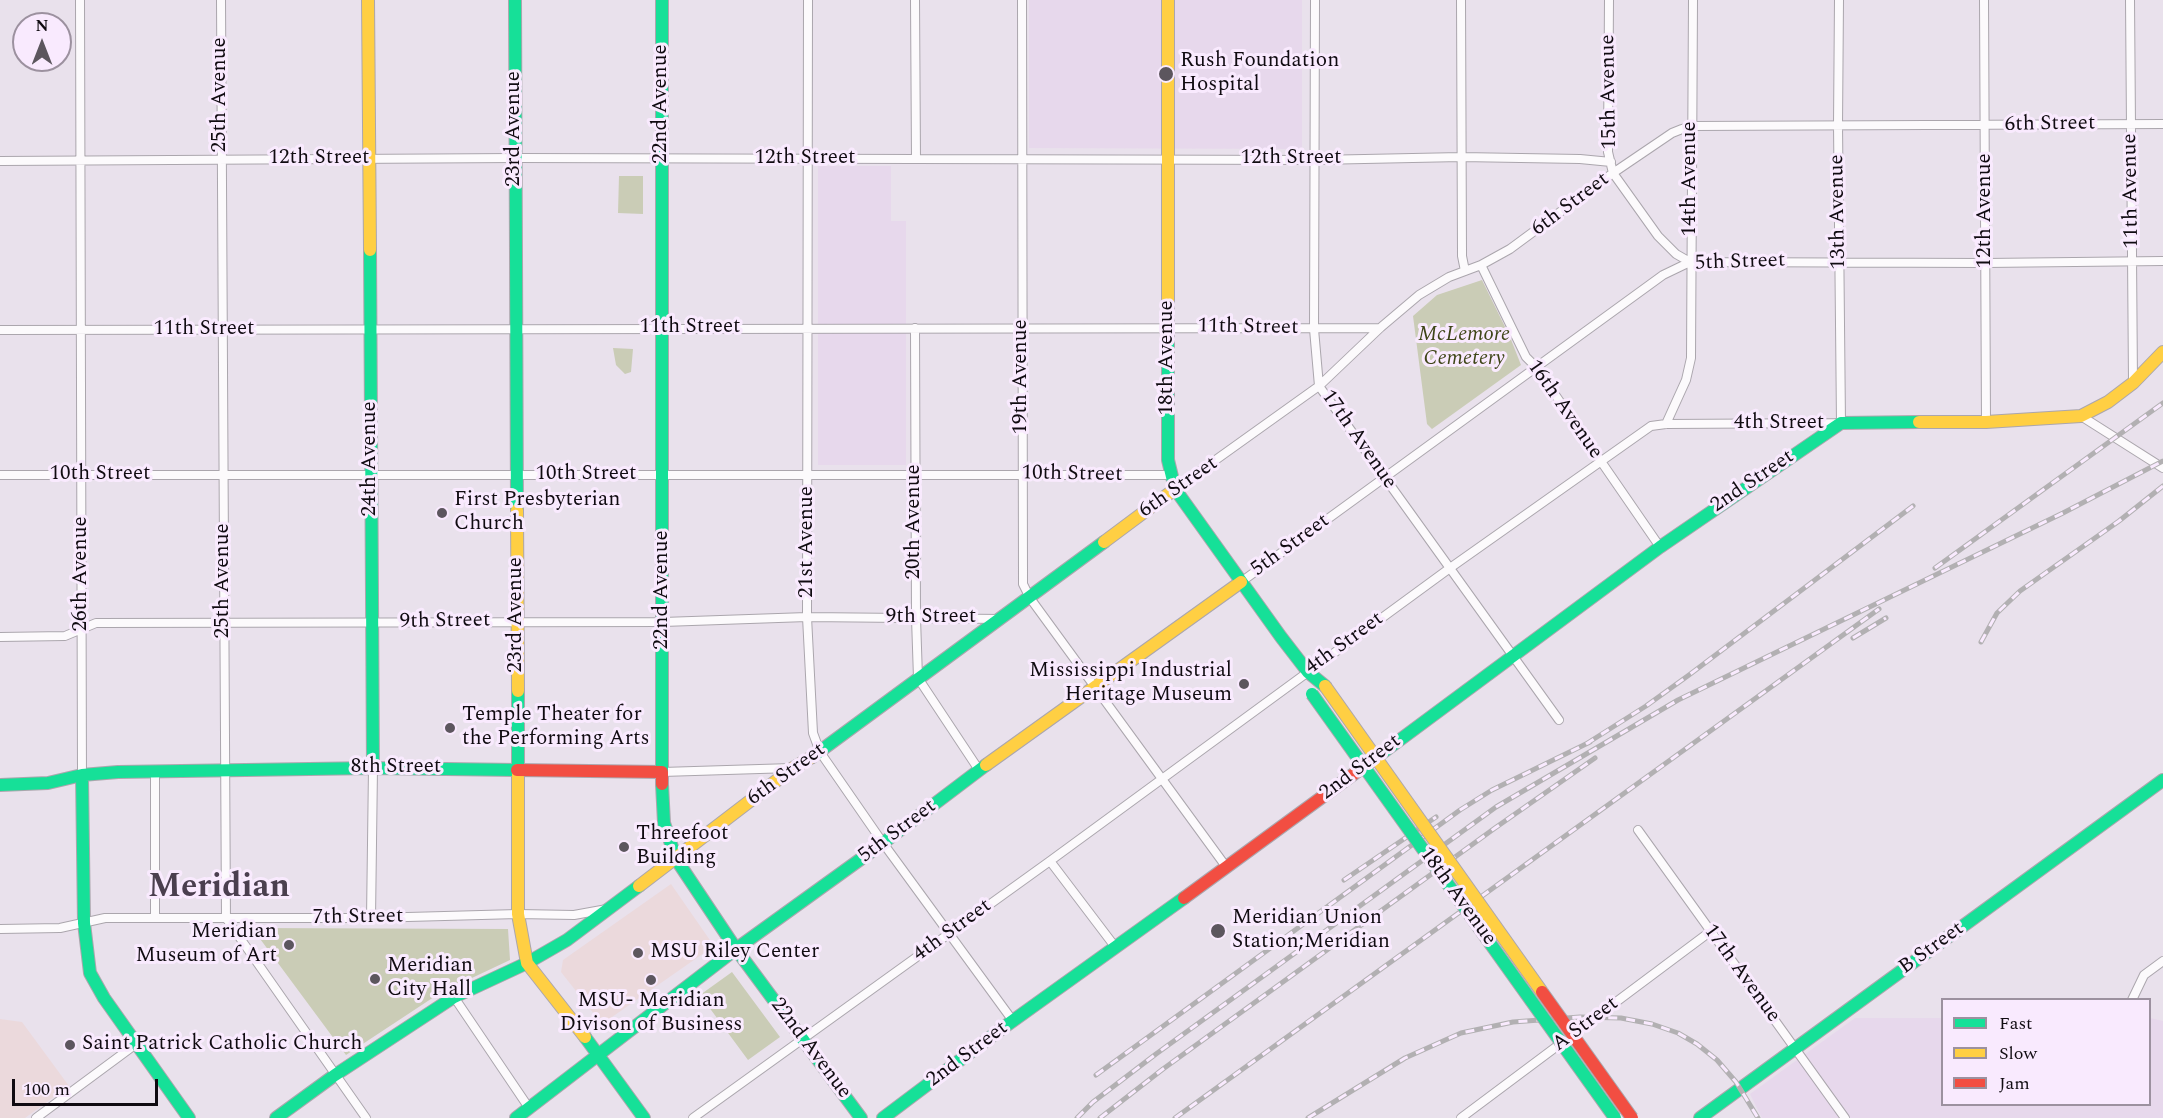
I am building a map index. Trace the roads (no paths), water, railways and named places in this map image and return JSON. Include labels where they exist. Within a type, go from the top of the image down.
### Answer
[{"type":"main road","name":"24th Avenue","points":[[368,0],[373,768]]},
{"type":"main road","name":"23rd Avenue","points":[[515,0],[518,914],[527,963],[599,1055],[644,1118]]},
{"type":"main road","name":"22nd Avenue","points":[[662,0],[664,823],[676,860],[736,949],[861,1118]]},
{"type":"main road","name":"18th Avenue","points":[[1168,0],[1168,460],[1175,489],[1308,672],[1325,686],[1632,1118]]},
{"type":"main road","points":[[2081,416],[2108,402],[2133,383],[2163,352]]},
{"type":"main road","name":"4th Street","points":[[1841,423],[1986,422],[2081,416]]},
{"type":"main road","name":"2nd Street","points":[[883,1118],[1013,1021],[1227,868],[1660,547],[1841,423]]},
{"type":"main road","name":"6th Street","points":[[276,1118],[335,1075],[454,997],[527,963],[567,940],[676,860],[793,768],[820,752],[1175,489]]},
{"type":"main road","name":"5th Street","points":[[516,1118],[736,949],[884,843],[979,770],[1241,582]]},
{"type":"main road","name":"18th Avenue","points":[[1308,672],[1312,694],[1615,1118]]},
{"type":"main road","name":"8th Street","points":[[0,784],[48,783],[82,776],[155,771],[225,769],[373,768],[663,772]]},
{"type":"main road","name":"26th Avenue","points":[[82,776],[84,923],[90,973],[104,998],[189,1118]]},
{"type":"main road","name":"B Street","points":[[1700,1118],[2163,780]]},
{"type":"street","name":"26th Avenue","points":[[80,0],[82,776]]},
{"type":"street","name":"25th Avenue","points":[[221,0],[226,918]]},
{"type":"street","name":"21st Avenue","points":[[808,0],[807,617],[813,734],[820,752],[1013,1021]]},
{"type":"street","points":[[915,0],[916,159]]},
{"type":"street","name":"19th Avenue","points":[[1022,0],[1023,584],[1030,597],[1227,868]]},
{"type":"street","name":"17th Avenue","points":[[1315,0],[1314,329],[1319,386],[1559,720]]},
{"type":"street","points":[[1461,0],[1462,256],[1465,271]]},
{"type":"street","name":"15th Avenue","points":[[1609,0],[1608,152],[1613,173],[1668,246],[1690,262]]},
{"type":"street","name":"14th Avenue","points":[[1665,424],[1686,380],[1691,358],[1692,0]]},
{"type":"street","name":"13th Avenue","points":[[1839,0],[1841,423]]},
{"type":"street","name":"12th Avenue","points":[[1984,0],[1986,422]]},
{"type":"street","name":"11th Avenue","points":[[2130,0],[2133,383]]},
{"type":"street","name":"6th Street","points":[[1175,489],[1319,386],[1380,328],[1426,291],[1449,277],[1481,266],[1510,249],[1613,173],[1672,133],[1691,126],[2163,124]]},
{"type":"street","name":"12th Street","points":[[0,161],[516,158],[1316,160],[1461,157],[1580,159],[1611,162]]},
{"type":"street","name":"5th Street","points":[[1241,582],[1663,275],[1690,262],[2163,261]]},
{"type":"street","name":"16th Avenue","points":[[1481,266],[1526,357],[1536,367],[1660,547]]},
{"type":"street","name":"20th Avenue","points":[[915,328],[918,678]]},
{"type":"street","name":"11th Street","points":[[0,330],[1380,328]]},
{"type":"street","points":[[2081,416],[2163,468]]},
{"type":"street","name":"4th Street","points":[[693,1118],[1050,861],[1450,568],[1651,426],[1841,423]]},
{"type":"street","name":"10th Street","points":[[0,475],[1172,475]]},
{"type":"street","name":"9th Street","points":[[0,637],[65,636],[96,623],[663,622],[807,617],[1001,618]]},
{"type":"street","points":[[918,678],[979,770]]},
{"type":"street","name":"24th Avenue","points":[[370,918],[373,768]]},
{"type":"street","name":"8th Street","points":[[663,772],[793,768]]},
{"type":"street","points":[[155,771],[155,918]]},
{"type":"street","name":"17th Avenue","points":[[1638,830],[1845,1118]]},
{"type":"street","points":[[1050,861],[1116,948]]},
{"type":"street","name":"7th Street","points":[[0,929],[60,928],[105,918],[574,915],[608,908]]},
{"type":"street","points":[[226,918],[366,1118]]},
{"type":"street","name":"A Street","points":[[1461,1118],[1711,931]]},
{"type":"street","points":[[2132,998],[2144,975],[2163,961]]},
{"type":"street","points":[[454,997],[529,1108]]},
{"type":"street","points":[[36,1118],[136,1044]]},
{"type":"railway","points":[[1935,568],[2163,403]]},
{"type":"railway","points":[[1077,1118],[1093,1102],[1156,1054],[1496,807],[1678,700],[2063,513],[2163,461]]},
{"type":"railway","points":[[1981,642],[1997,613],[2020,591],[2119,521],[2163,486]]},
{"type":"railway","points":[[1586,744],[1646,706],[1689,675],[1913,506]]},
{"type":"railway","points":[[1175,1118],[1879,609]]},
{"type":"railway","points":[[1853,638],[1886,618]]},
{"type":"railway","points":[[1096,1075],[1460,810],[1492,790],[1590,742]]},
{"type":"railway","points":[[1100,1118],[1163,1069],[1595,758]]},
{"type":"railway","points":[[1344,880],[1436,817]]},
{"type":"railway","points":[[1308,1118],[1405,1058],[1461,1033],[1513,1022],[1580,1017],[1621,1018],[1652,1024],[1678,1033],[1717,1060],[1736,1082],[1758,1118]]},
{"type":"place","name":"Rush Foundation Hospital","points":[[1166,74]]},
{"type":"place","name":"First Presbyterian Church","points":[[442,513]]},
{"type":"place","name":"Mississippi Industrial Heritage Museum","points":[[1244,684]]},
{"type":"place","name":"Temple Theater for the Performing Arts","points":[[450,728]]},
{"type":"place","name":"Threefoot Building","points":[[624,847]]},
{"type":"place","name":"Meridian Union Station;Meridian","points":[[1218,931]]},
{"type":"place","name":"Meridian Museum of Art","points":[[289,945]]},
{"type":"place","name":"MSU Riley Center","points":[[638,953]]},
{"type":"place","name":"Meridian City Hall","points":[[375,979]]},
{"type":"place","name":"MSU- Meridian Divison of Business","points":[[651,980]]},
{"type":"place","name":"Saint Patrick Catholic Church","points":[[70,1045]]},
{"type":"district","name":"Meridian","points":[[219,890]]},
{"type":"park label","name":"McLemore Cemetery","points":[[1464,348]]}]
